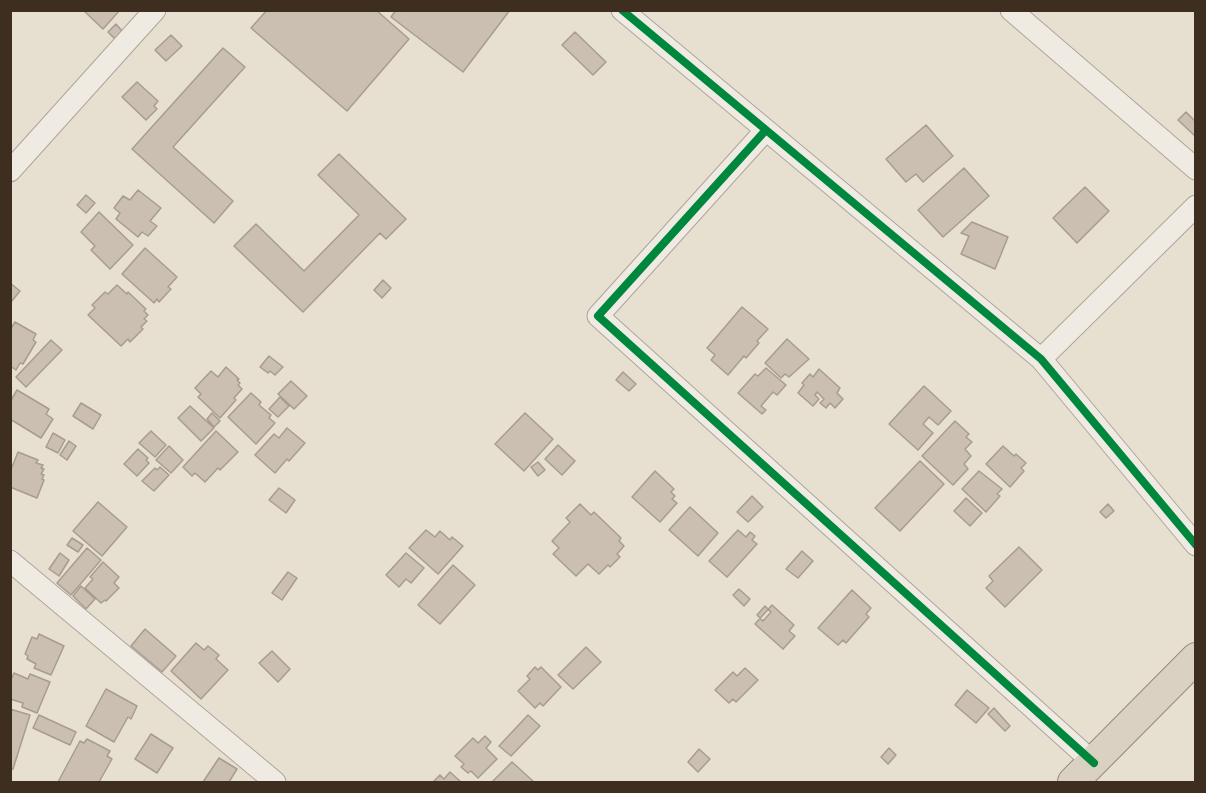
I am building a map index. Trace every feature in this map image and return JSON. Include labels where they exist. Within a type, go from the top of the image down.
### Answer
[{"type":"highway","points":[[1084,773],[1196,658]]},
{"type":"street","points":[[10,171],[155,10]]},
{"type":"street","points":[[622,10],[1041,359],[1196,545]]},
{"type":"street","points":[[1011,10],[1196,169]]},
{"type":"street","points":[[765,131],[598,316],[1084,773]]},
{"type":"street","points":[[1041,359],[1196,206]]},
{"type":"street","points":[[10,561],[275,783]]},
{"type":"building","points":[[83,10],[120,10],[103,29]]},
{"type":"building","points":[[267,10],[376,10],[409,39],[347,111],[251,28]]},
{"type":"building","points":[[396,10],[510,10],[463,72],[391,17]]},
{"type":"building","points":[[116,24],[122,31],[115,39],[108,32]]},
{"type":"building","points":[[575,32],[606,62],[593,75],[562,45]]},
{"type":"building","points":[[171,35],[182,46],[166,61],[155,50]]},
{"type":"building","points":[[223,48],[245,67],[173,147],[233,201],[214,223],[132,149]]},
{"type":"building","points":[[137,82],[158,101],[154,106],[157,109],[146,120],[122,97]]},
{"type":"building","points":[[1186,112],[1196,122],[1195,136],[1178,120]]},
{"type":"building","points":[[926,125],[953,156],[923,182],[916,174],[906,182],[886,159]]},
{"type":"building","points":[[339,154],[406,219],[386,239],[380,233],[303,312],[234,246],[256,224],[304,271],[359,215],[318,175]]},
{"type":"building","points":[[964,168],[989,196],[943,237],[918,210]]},
{"type":"building","points":[[1085,187],[1109,211],[1077,243],[1053,218]]},
{"type":"building","points":[[138,190],[161,208],[150,221],[157,226],[148,236],[142,232],[138,237],[116,219],[120,213],[114,208],[123,196],[130,200]]},
{"type":"building","points":[[86,195],[95,203],[86,213],[77,205]]},
{"type":"building","points":[[99,212],[133,245],[110,269],[91,250],[95,246],[81,232]]},
{"type":"building","points":[[972,222],[1008,237],[995,269],[961,254],[969,236],[961,233]]},
{"type":"building","points":[[145,248],[177,277],[168,287],[171,289],[159,302],[157,299],[154,303],[122,274]]},
{"type":"building","points":[[383,280],[391,288],[382,298],[374,290]]},
{"type":"building","points":[[10,283],[20,291],[11,302],[10,301]]},
{"type":"building","points":[[117,285],[146,309],[144,311],[148,315],[144,319],[147,321],[141,327],[143,329],[130,342],[128,339],[121,346],[88,315],[95,308],[92,305],[105,292],[108,294]]},
{"type":"building","points":[[742,307],[768,329],[746,358],[744,356],[728,375],[711,360],[715,355],[707,348]]},
{"type":"building","points":[[15,322],[36,334],[33,340],[36,342],[23,364],[20,363],[16,370],[10,366],[10,330]]},
{"type":"building","points":[[787,339],[809,359],[789,377],[785,374],[781,378],[765,363]]},
{"type":"building","points":[[51,340],[62,350],[26,387],[16,377]]},
{"type":"building","points":[[269,356],[283,367],[275,375],[260,367]]},
{"type":"building","points":[[226,367],[239,379],[237,380],[240,383],[238,385],[242,389],[234,398],[236,400],[220,418],[198,397],[201,394],[195,388],[211,371],[218,377]]},
{"type":"building","points":[[766,368],[786,385],[777,395],[773,392],[761,406],[766,410],[762,414],[738,393],[755,374],[758,376]]},
{"type":"building","points":[[819,369],[840,388],[837,393],[843,399],[835,408],[830,403],[826,408],[820,403],[824,399],[817,392],[815,395],[819,399],[813,406],[798,393],[804,385],[802,383],[810,374],[813,377]]},
{"type":"building","points":[[623,372],[636,384],[629,391],[616,380]]},
{"type":"building","points":[[291,381],[307,396],[294,409],[278,394]]},
{"type":"building","points":[[924,386],[951,411],[938,425],[929,417],[923,424],[933,433],[918,450],[889,424]]},
{"type":"building","points":[[17,390],[49,409],[46,414],[53,419],[41,438],[10,419],[10,402]]},
{"type":"building","points":[[251,393],[261,402],[259,405],[271,415],[269,418],[275,423],[256,444],[228,417]]},
{"type":"building","points":[[280,397],[289,406],[278,417],[269,409]]},
{"type":"building","points":[[81,403],[101,415],[93,429],[73,416]]},
{"type":"building","points":[[190,406],[214,428],[201,441],[178,418]]},
{"type":"building","points":[[212,413],[220,421],[214,427],[207,419]]},
{"type":"building","points":[[525,413],[553,439],[524,471],[495,444]]},
{"type":"building","points":[[955,421],[969,434],[966,437],[972,442],[965,449],[971,456],[964,464],[968,469],[953,485],[922,456]]},
{"type":"building","points":[[287,428],[305,443],[275,473],[255,455],[274,434],[279,438]]},
{"type":"building","points":[[151,431],[166,445],[155,457],[139,443]]},
{"type":"building","points":[[216,431],[238,452],[205,482],[195,473],[192,476],[183,467]]},
{"type":"building","points":[[53,433],[65,440],[58,453],[46,447]]},
{"type":"building","points":[[69,441],[76,446],[67,460],[60,455]]},
{"type":"building","points":[[558,445],[575,461],[562,475],[545,459]]},
{"type":"building","points":[[169,446],[183,460],[171,473],[156,460]]},
{"type":"building","points":[[1003,446],[1026,463],[1021,468],[1024,471],[1010,487],[986,464]]},
{"type":"building","points":[[138,449],[148,458],[146,460],[149,463],[137,476],[124,464]]},
{"type":"building","points":[[18,452],[38,460],[36,463],[43,465],[41,468],[44,469],[41,474],[44,475],[42,479],[44,480],[37,498],[10,487],[10,472]]},
{"type":"building","points":[[920,461],[944,484],[900,531],[875,508]]},
{"type":"building","points":[[538,462],[545,470],[538,476],[531,467]]},
{"type":"building","points":[[160,467],[169,475],[154,491],[142,481],[155,468],[157,470]]},
{"type":"building","points":[[655,471],[674,489],[671,492],[675,496],[672,499],[677,503],[660,522],[632,497]]},
{"type":"building","points":[[979,471],[1002,489],[997,494],[1000,496],[986,512],[962,489]]},
{"type":"building","points":[[279,488],[295,500],[286,513],[269,500]]},
{"type":"building","points":[[752,496],[763,507],[748,522],[737,512]]},
{"type":"building","points":[[966,498],[982,513],[970,526],[954,511]]},
{"type":"building","points":[[98,502],[127,527],[102,556],[73,531]]},
{"type":"building","points":[[580,504],[591,515],[594,512],[621,538],[619,541],[624,546],[617,554],[620,557],[599,574],[588,564],[576,576],[553,554],[559,548],[552,541],[570,522],[566,518]]},
{"type":"building","points":[[1108,504],[1114,511],[1106,518],[1100,512]]},
{"type":"building","points":[[690,507],[718,533],[698,556],[669,530]]},
{"type":"building","points":[[426,530],[435,537],[440,531],[450,540],[452,537],[463,546],[438,574],[409,548]]},
{"type":"building","points":[[738,530],[746,537],[750,532],[755,536],[752,540],[757,544],[727,577],[709,561]]},
{"type":"building","points":[[72,538],[83,545],[78,552],[67,545]]},
{"type":"building","points":[[1019,547],[1042,570],[1005,607],[986,588],[993,581],[989,576]]},
{"type":"building","points":[[87,548],[101,560],[71,595],[57,583]]},
{"type":"building","points":[[802,551],[813,561],[798,578],[786,569]]},
{"type":"building","points":[[60,553],[69,560],[59,576],[49,569]]},
{"type":"building","points":[[406,553],[424,568],[411,583],[406,579],[399,587],[386,575]]},
{"type":"building","points":[[103,562],[119,577],[114,583],[119,588],[101,603],[85,588],[93,579],[90,577]]},
{"type":"building","points":[[453,565],[475,585],[440,624],[418,605]]},
{"type":"building","points":[[288,572],[297,578],[282,600],[272,593]]},
{"type":"building","points":[[81,586],[95,599],[86,609],[73,596]]},
{"type":"building","points":[[739,589],[750,599],[744,606],[733,595]]},
{"type":"building","points":[[852,590],[871,608],[866,614],[869,617],[846,643],[843,640],[838,645],[818,628]]},
{"type":"building","points":[[772,605],[794,625],[789,631],[795,636],[783,649],[755,624]]},
{"type":"building","points":[[765,606],[771,612],[763,621],[757,615]]},
{"type":"building","points":[[145,629],[176,656],[162,672],[131,646]]},
{"type":"building","points":[[39,634],[64,646],[51,675],[34,668],[36,664],[27,659],[28,656],[25,654],[32,637],[37,639]]},
{"type":"building","points":[[196,643],[204,650],[208,646],[219,655],[216,659],[228,670],[201,699],[171,671]]},
{"type":"building","points":[[586,647],[601,662],[573,689],[558,675]]},
{"type":"building","points":[[272,651],[290,669],[278,682],[259,663]]},
{"type":"building","points":[[535,667],[538,670],[541,667],[561,687],[543,706],[540,703],[535,708],[518,691],[530,679],[527,676]]},
{"type":"building","points":[[745,668],[758,680],[736,702],[733,699],[729,703],[715,690],[733,672],[737,676]]},
{"type":"building","points":[[14,673],[28,679],[30,674],[50,682],[37,713],[22,707],[23,703],[10,699],[10,682]]},
{"type":"building","points":[[106,689],[137,706],[131,719],[128,717],[114,742],[86,726]]},
{"type":"building","points":[[967,690],[989,708],[976,723],[955,705]]},
{"type":"building","points":[[994,708],[1010,726],[1005,731],[988,714]]},
{"type":"building","points":[[10,709],[30,715],[13,769],[10,768]]},
{"type":"building","points":[[39,715],[76,732],[70,745],[33,728]]},
{"type":"building","points":[[528,715],[540,726],[511,756],[499,746]]},
{"type":"building","points":[[151,734],[173,748],[157,773],[135,759]]},
{"type":"building","points":[[485,736],[491,742],[486,748],[497,759],[478,778],[471,771],[468,773],[461,767],[464,764],[455,756],[473,738],[478,743]]},
{"type":"building","points":[[87,739],[110,751],[107,756],[112,759],[99,782],[58,782],[80,741],[84,743]]},
{"type":"building","points":[[889,748],[896,755],[888,764],[881,757]]},
{"type":"building","points":[[699,749],[710,759],[698,772],[688,762]]},
{"type":"building","points":[[219,758],[237,769],[229,782],[203,782]]},
{"type":"building","points":[[512,762],[534,782],[492,782]]},
{"type":"building","points":[[450,772],[461,782],[433,782],[440,775],[444,779]]},
{"type":"cycle path","points":[[622,10],[1041,359],[1196,545]]},
{"type":"cycle path","points":[[765,131],[598,316],[1094,763]]}]
